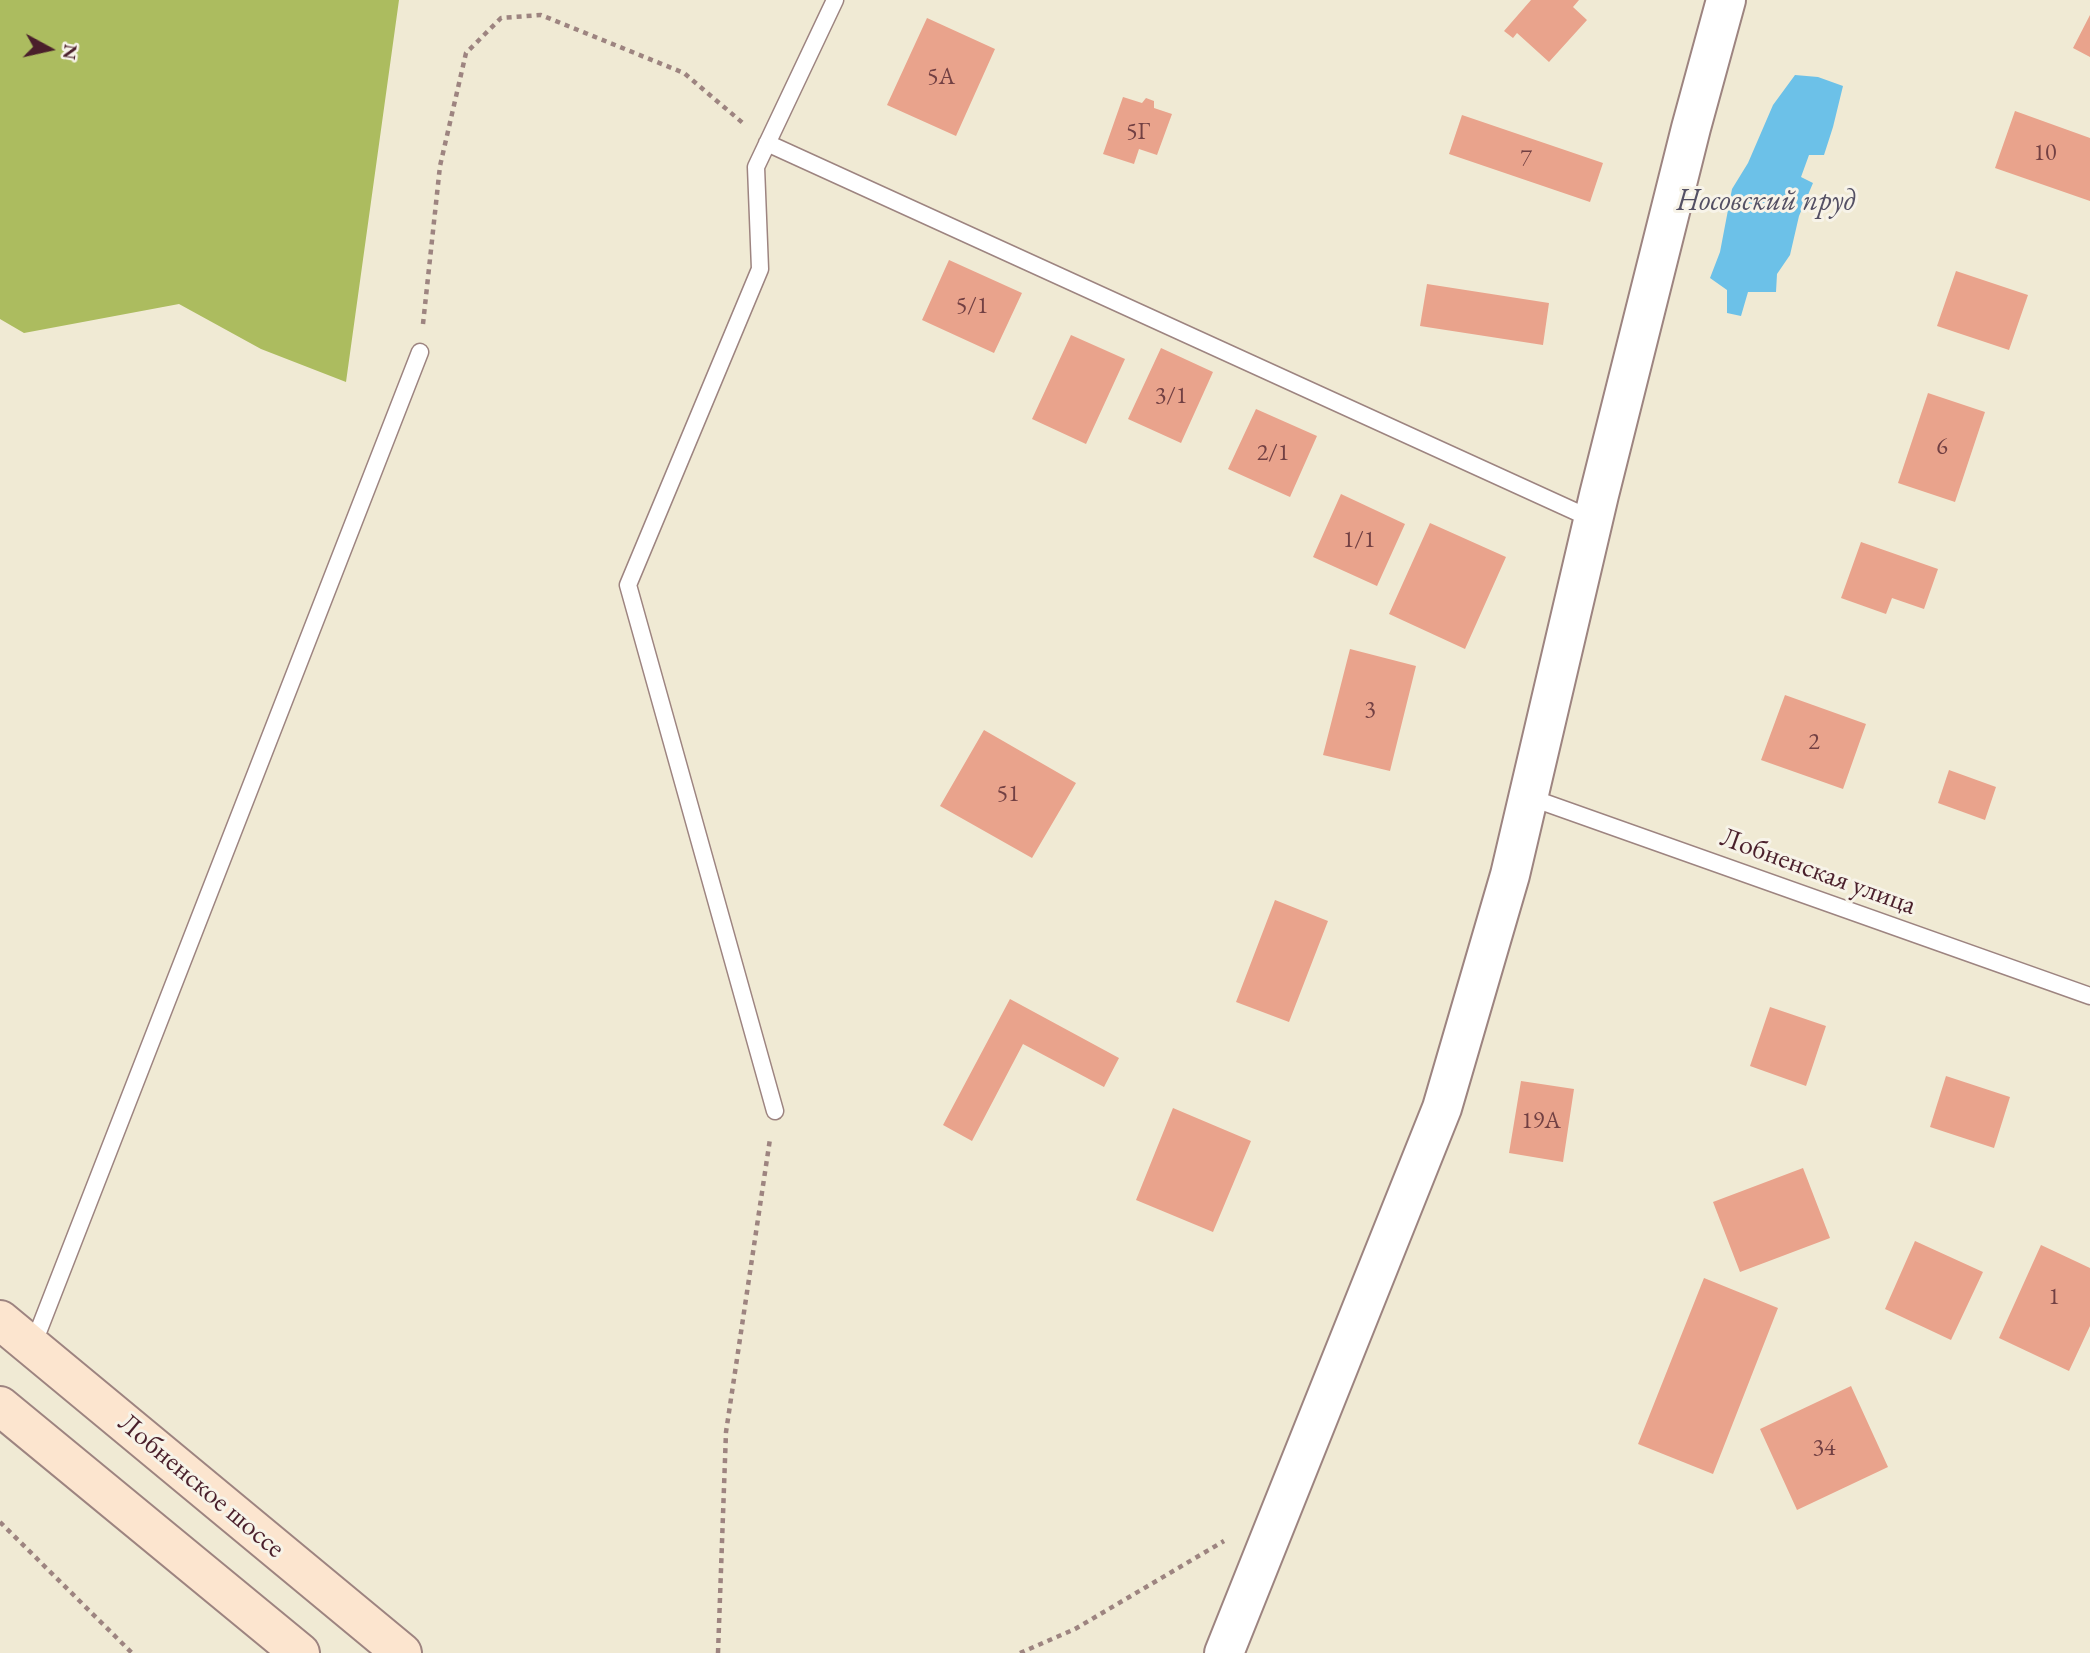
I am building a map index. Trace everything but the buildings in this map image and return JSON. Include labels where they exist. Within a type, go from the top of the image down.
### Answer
[{"type":"main road","name":"Лобненское шоссе","points":[[0,1320],[402,1653]]},
{"type":"main road","points":[[0,1406],[300,1653]]},
{"type":"street","points":[[1224,1653],[1442,1108],[1510,875],[1691,128],[1727,0]]},
{"type":"lane","points":[[775,1111],[628,585],[760,269],[756,167],[835,0]]},
{"type":"lane","points":[[767,144],[1594,520]]},
{"type":"lane","points":[[33,1345],[420,352]]},
{"type":"lane","name":"Лобненская улица","points":[[1529,797],[2090,996]]},
{"type":"path","points":[[420,352],[440,166],[466,53],[501,18],[541,15],[684,73],[767,144]]},
{"type":"path","points":[[718,1653],[726,1432],[775,1111]]},
{"type":"path","points":[[0,1522],[132,1653]]},
{"type":"path","points":[[1020,1653],[1075,1629],[1225,1540]]},
{"type":"green space","points":[[0,0],[399,0],[346,382],[261,349],[179,304],[24,333],[0,319]]},
{"type":"water","name":"Носовский пруд","points":[[1795,75],[1818,77],[1843,86],[1833,127],[1824,155],[1809,155],[1801,177],[1813,183],[1799,216],[1790,255],[1777,274],[1776,292],[1748,292],[1741,316],[1727,313],[1727,290],[1710,278],[1720,252],[1732,189],[1748,163],[1773,105]]}]
